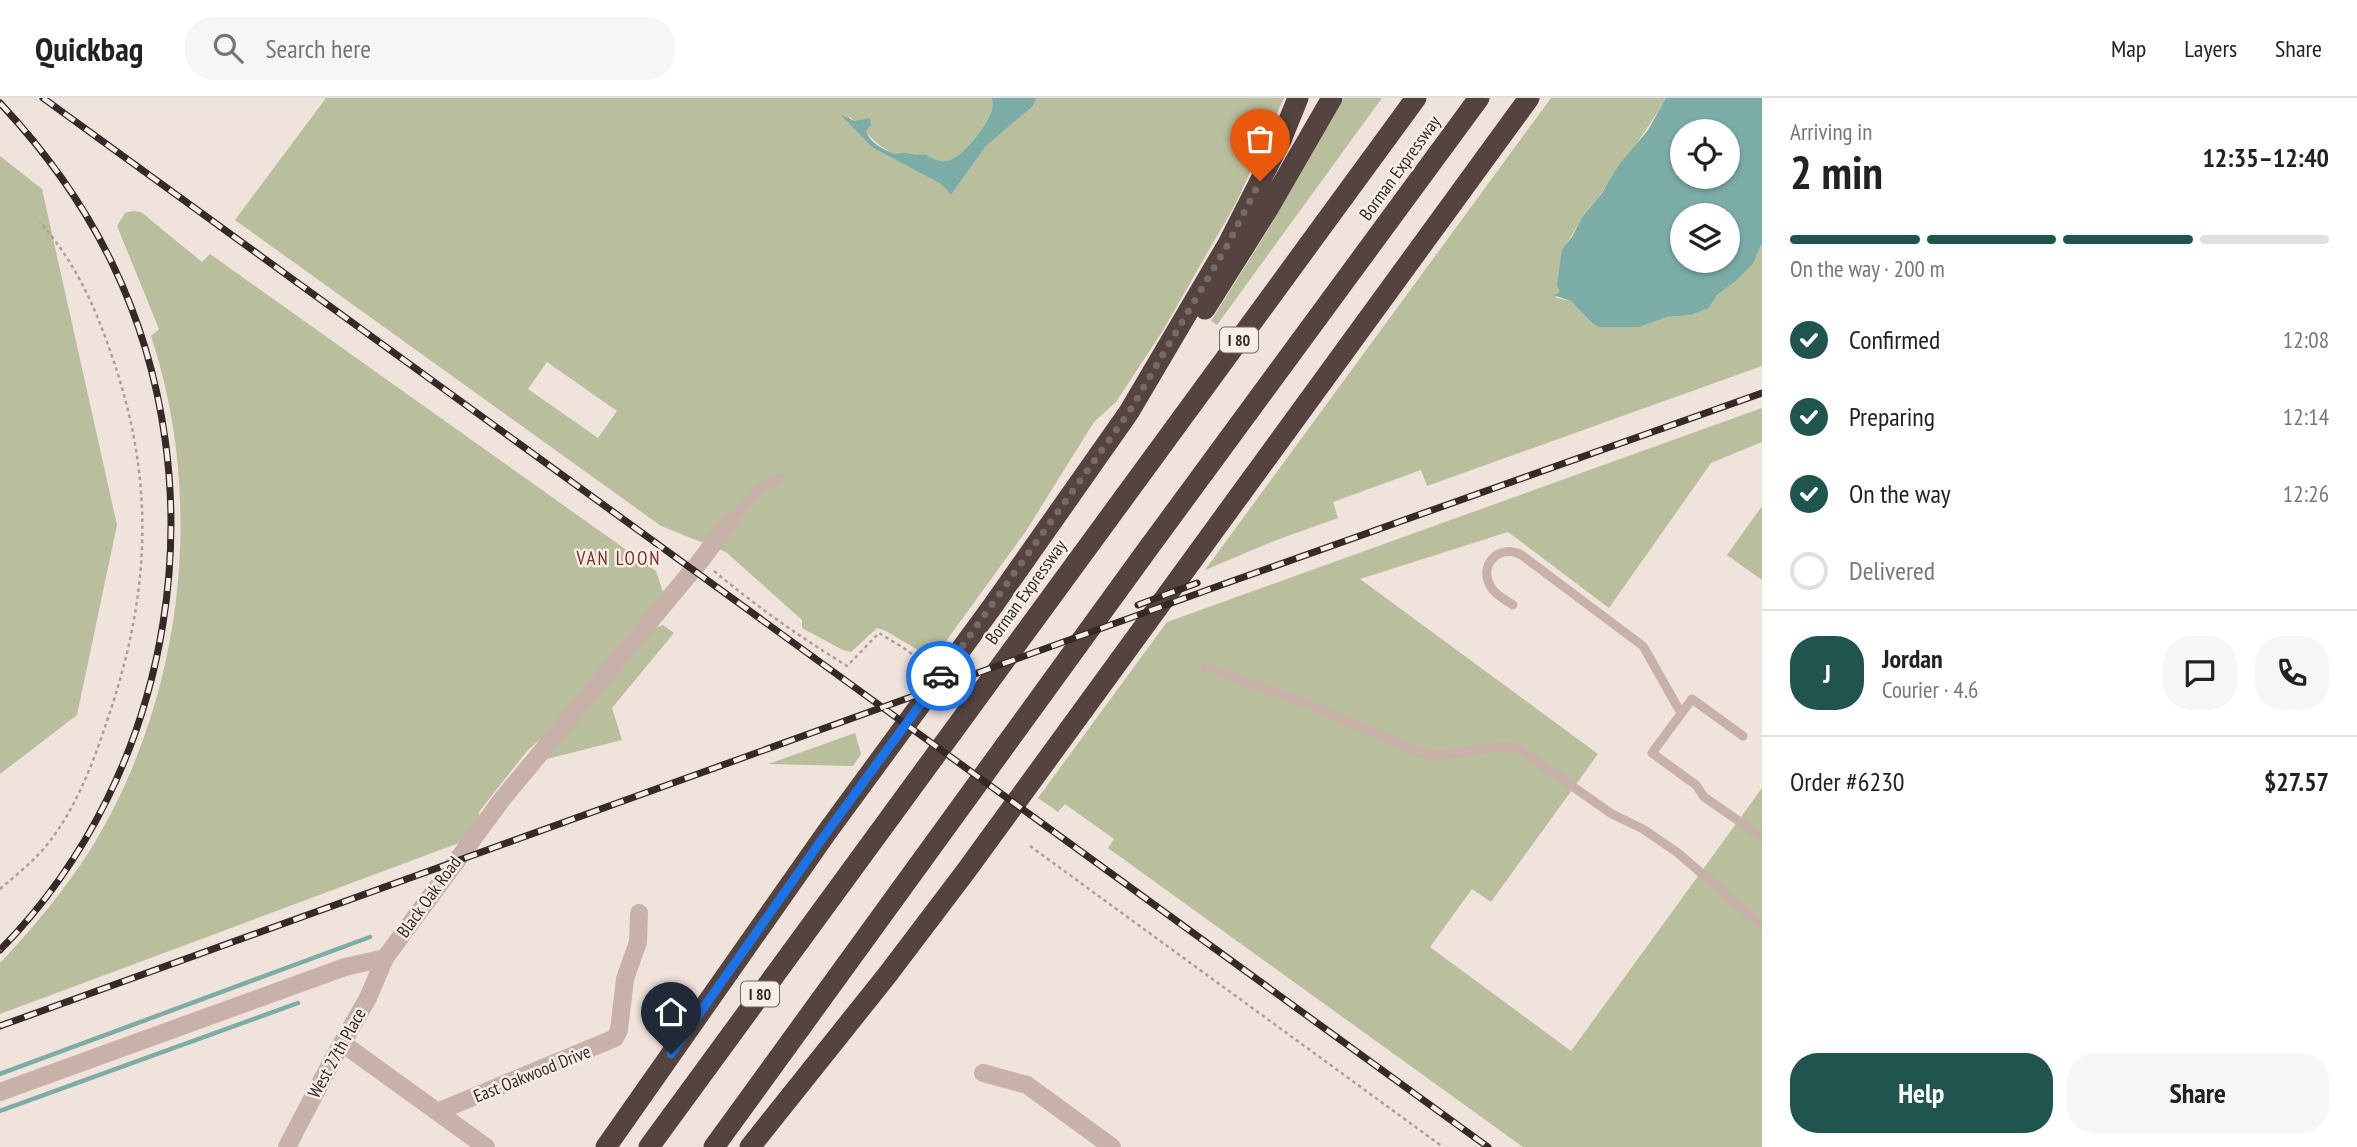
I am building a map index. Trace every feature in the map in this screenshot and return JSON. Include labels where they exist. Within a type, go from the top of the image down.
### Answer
[{"type":"highway","points":[[1129,412],[1228,244],[1281,140],[1297,98]]},
{"type":"highway","points":[[606,1147],[827,832],[992,607],[1129,412],[1185,339],[1268,209],[1332,98]]},
{"type":"highway","name":"Borman Expressway","points":[[649,1147],[1416,98]]},
{"type":"highway","name":"Borman Expressway","points":[[714,1147],[925,854],[1479,98]]},
{"type":"highway","points":[[750,1147],[955,885],[1529,98]]},
{"type":"street","name":"Black Oak Road","points":[[385,958],[503,798],[701,560],[731,520]]},
{"type":"street","name":"East Oakwood Drive","points":[[437,1112],[615,1038],[619,1030],[625,979],[638,942],[639,913]]},
{"type":"street","name":"West 27th Place","points":[[287,1147],[368,998],[385,958]]},
{"type":"street","points":[[0,1092],[345,967],[385,958]]},
{"type":"street","points":[[342,1043],[486,1147]]},
{"type":"street","points":[[983,1073],[1027,1085],[1112,1147]]},
{"type":"lane","points":[[731,520],[763,487],[780,478]]},
{"type":"lane","points":[[1513,605],[1492,590],[1485,574],[1486,567],[1500,552],[1520,554],[1643,646],[1681,713]]},
{"type":"lane","points":[[1206,667],[1310,705],[1418,752],[1437,756],[1502,746],[1519,749],[1612,814],[1643,829],[1678,853],[1762,926]]},
{"type":"lane","points":[[1743,736],[1692,699],[1652,753],[1696,785],[1704,797],[1762,837]]},
{"type":"path","points":[[0,889],[47,845],[68,813],[88,770],[110,711],[131,639],[143,551],[143,495],[136,443],[118,372],[90,297],[59,244],[40,222]]},
{"type":"path","points":[[701,560],[785,626],[847,666],[879,634],[922,662]]},
{"type":"path","points":[[1030,846],[1443,1147]]},
{"type":"green space","points":[[326,98],[992,98],[990,116],[980,132],[959,155],[946,161],[925,154],[895,154],[875,141],[848,116],[873,148],[941,184],[951,195],[986,146],[1032,107],[1037,98],[1284,98],[1236,203],[1162,332],[1116,402],[1094,422],[1026,531],[933,659],[877,628],[851,652],[802,628],[802,620],[726,552],[661,526],[235,220]],"holes":[[[547,362],[617,411],[598,438],[528,389]]]},
{"type":"green space","points":[[1344,98],[1382,98],[1217,325],[1211,321],[1268,230]]},
{"type":"green space","points":[[1551,98],[1666,98],[1562,249],[1560,292],[1554,294],[1557,298],[1571,301],[1592,323],[1639,327],[1668,317],[1691,315],[1709,308],[1717,295],[1753,264],[1762,243],[1762,366],[1427,486],[1421,470],[1333,502],[1338,518],[1205,570]]},
{"type":"green space","points":[[0,156],[42,189],[117,525],[77,715],[0,774]]},
{"type":"green space","points":[[141,212],[202,262],[210,254],[656,571],[663,592],[546,734],[527,751],[479,812],[479,819],[459,843],[0,1014],[0,963],[37,922],[71,878],[92,847],[123,789],[147,728],[165,664],[176,598],[180,531],[178,465],[168,400],[151,336],[159,329],[117,226],[125,213]]},
{"type":"green space","points":[[1762,408],[1762,442],[1711,463],[1609,608],[1508,532],[1360,579],[1598,754],[1491,902],[1472,889],[1430,947],[1571,1051],[1762,788],[1762,1147],[1523,1147],[1108,848],[1114,839],[1065,804],[1058,812],[1038,798],[1167,622]]},
{"type":"green space","points":[[1762,506],[1762,580],[1727,555]]},
{"type":"green space","points":[[663,625],[674,633],[612,708],[622,740],[539,761],[654,628]]},
{"type":"green space","points":[[855,733],[861,754],[853,766],[768,764]]},
{"type":"water","points":[[992,98],[1037,98],[1032,107],[986,146],[951,195],[941,184],[873,148],[841,115],[855,121],[870,118],[871,125],[866,131],[868,136],[878,146],[895,154],[925,154],[946,161],[959,155],[980,132],[990,116]]},
{"type":"water","points":[[1666,98],[1762,98],[1762,243],[1753,264],[1717,295],[1709,308],[1639,327],[1599,327],[1571,301],[1553,295],[1560,292],[1557,285],[1562,249],[1618,166],[1648,130]]},
{"type":"waterway","points":[[0,1074],[370,937]]},
{"type":"waterway","points":[[0,1111],[298,1003]]},
{"type":"railway","points":[[43,98],[1488,1147]]},
{"type":"railway","points":[[0,103],[62,178],[89,219],[112,263],[146,350],[165,440],[171,532],[163,624],[142,714],[107,799],[60,879],[0,950]]},
{"type":"railway","points":[[0,1026],[1224,584],[1762,393]]},
{"type":"railway","points":[[1138,605],[1197,583]]},
{"type":"way so far","points":[[941,676],[1129,412],[1228,244],[1260,181]]},
{"type":"district","name":"VAN LOON","points":[[619,558]]},
{"type":"route","points":[[671,1054],[941,676]]}]
